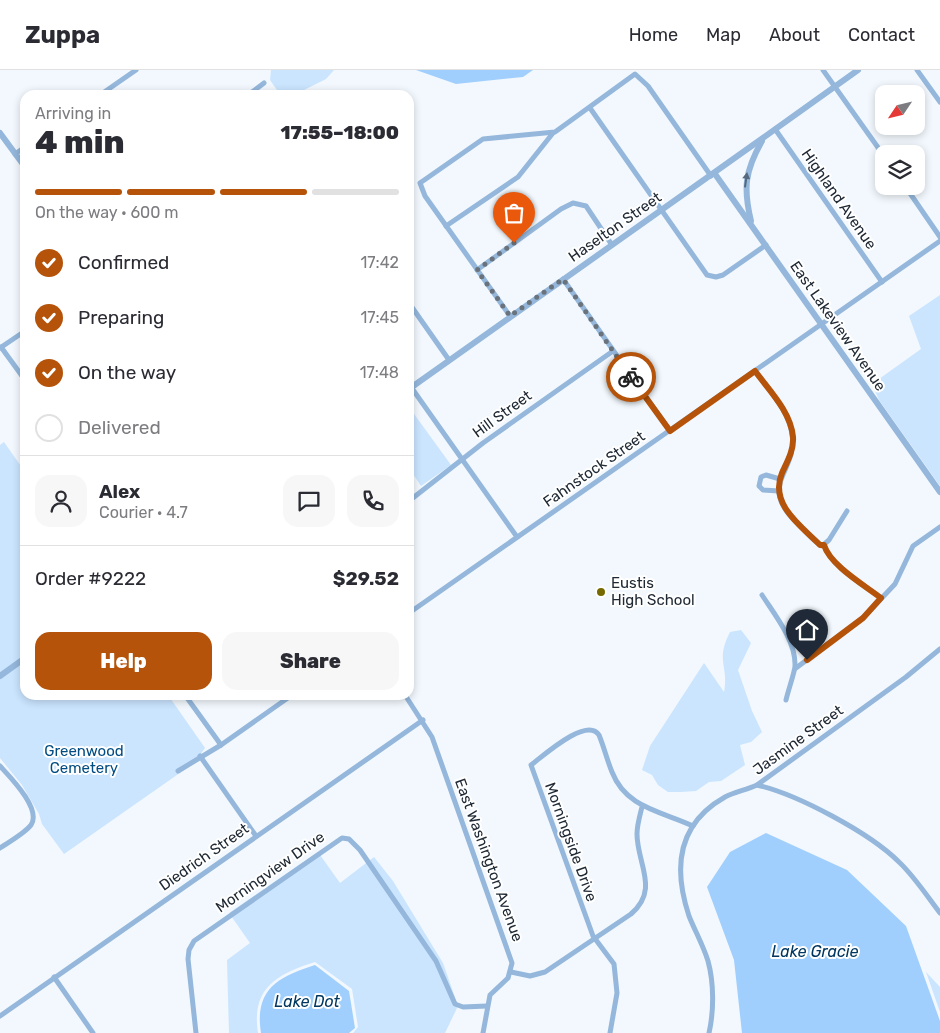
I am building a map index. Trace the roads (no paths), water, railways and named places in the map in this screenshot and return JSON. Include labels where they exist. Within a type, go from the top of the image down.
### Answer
[{"type":"street","points":[[107,90],[136,70]]},
{"type":"street","points":[[823,70],[876,145]]},
{"type":"street","name":"Haselton Street","points":[[414,385],[662,209],[713,175],[858,70]]},
{"type":"street","points":[[917,70],[940,102]]},
{"type":"street","name":"East Lakeview Avenue","points":[[590,108],[635,74],[641,78],[752,225],[940,492]]},
{"type":"street","points":[[255,90],[264,83]]},
{"type":"street","points":[[446,226],[518,176],[553,133],[590,108],[705,273],[712,277],[723,275],[766,245]]},
{"type":"street","name":"Highland Avenue","points":[[775,129],[882,282]]},
{"type":"street","points":[[0,133],[20,161]]},
{"type":"street","points":[[510,316],[426,196],[421,188],[421,181],[483,139],[553,133]]},
{"type":"street","points":[[752,225],[746,200],[746,182],[750,162],[764,138]]},
{"type":"street","points":[[15,154],[20,150]]},
{"type":"street","points":[[911,195],[940,237]]},
{"type":"street","points":[[477,270],[560,209],[577,202],[586,206],[612,245]]},
{"type":"street","name":"Fahnstock Street","points":[[414,609],[940,241]]},
{"type":"street","points":[[563,279],[670,431]]},
{"type":"street","points":[[414,310],[449,360]]},
{"type":"street","points":[[20,335],[1,348],[20,373]]},
{"type":"street","name":"Hill Street","points":[[414,496],[613,351]]},
{"type":"street","points":[[755,371],[784,410],[791,428],[792,449],[780,479],[779,491],[789,515],[820,545],[824,545]]},
{"type":"street","points":[[414,394],[517,537]]},
{"type":"street","points":[[779,491],[763,490],[759,482],[761,477],[766,475],[780,479]]},
{"type":"street","points":[[824,545],[847,511]]},
{"type":"street","points":[[786,700],[790,679],[796,668],[863,618],[894,584],[913,546],[940,527]]},
{"type":"street","points":[[824,545],[828,555],[881,598]]},
{"type":"street","points":[[762,595],[786,636],[796,668]]},
{"type":"street","name":"Jasmine Street","points":[[709,1033],[712,1000],[708,964],[690,918],[680,879],[682,848],[693,826],[714,804],[734,793],[757,785],[906,677],[940,649]]},
{"type":"street","points":[[0,676],[20,662]]},
{"type":"street","points":[[189,700],[222,745]]},
{"type":"street","points":[[178,771],[200,756],[222,745],[285,700]]},
{"type":"street","name":"East Washington Avenue","points":[[409,700],[432,737],[505,938],[512,964],[511,972]]},
{"type":"street","name":"Diedrich Street","points":[[0,1016],[423,720]]},
{"type":"street","name":"Morningside Drive","points":[[595,938],[531,765],[576,733],[589,728],[593,729],[599,735],[616,781],[628,796],[642,806]]},
{"type":"street","points":[[200,756],[256,836]]},
{"type":"street","points":[[0,766],[30,802],[33,818],[32,824],[0,848]]},
{"type":"street","points":[[757,785],[792,796],[877,844],[901,864],[940,913]]},
{"type":"street","points":[[483,1033],[493,990],[508,978],[511,972],[530,976],[545,972],[631,914],[642,904],[645,897],[645,882],[637,834],[642,806],[693,826]]},
{"type":"street","name":"Morningview Drive","points":[[196,1033],[188,958],[190,946],[198,937],[342,838],[352,841],[360,850],[427,946],[443,975],[455,1004],[462,1006],[488,1006]]},
{"type":"street","points":[[595,938],[610,959],[617,975],[617,992],[610,1033]]},
{"type":"street","points":[[54,977],[93,1033]]},
{"type":"water","points":[[416,70],[533,70],[523,77],[456,84]]},
{"type":"water","name":"Lake Gracie","points":[[766,833],[847,870],[906,926],[940,1021],[940,1033],[742,1033],[734,960],[707,887],[730,852]]},
{"type":"water","name":"Lake Dot","points":[[315,965],[349,991],[355,1028],[349,1033],[261,1033],[261,1006],[265,995],[280,980],[290,974]]},
{"type":"place","name":"Eustis High School","points":[[601,592]]},
{"type":"park label","name":"Greenwood Cemetery","points":[[84,760]]}]
